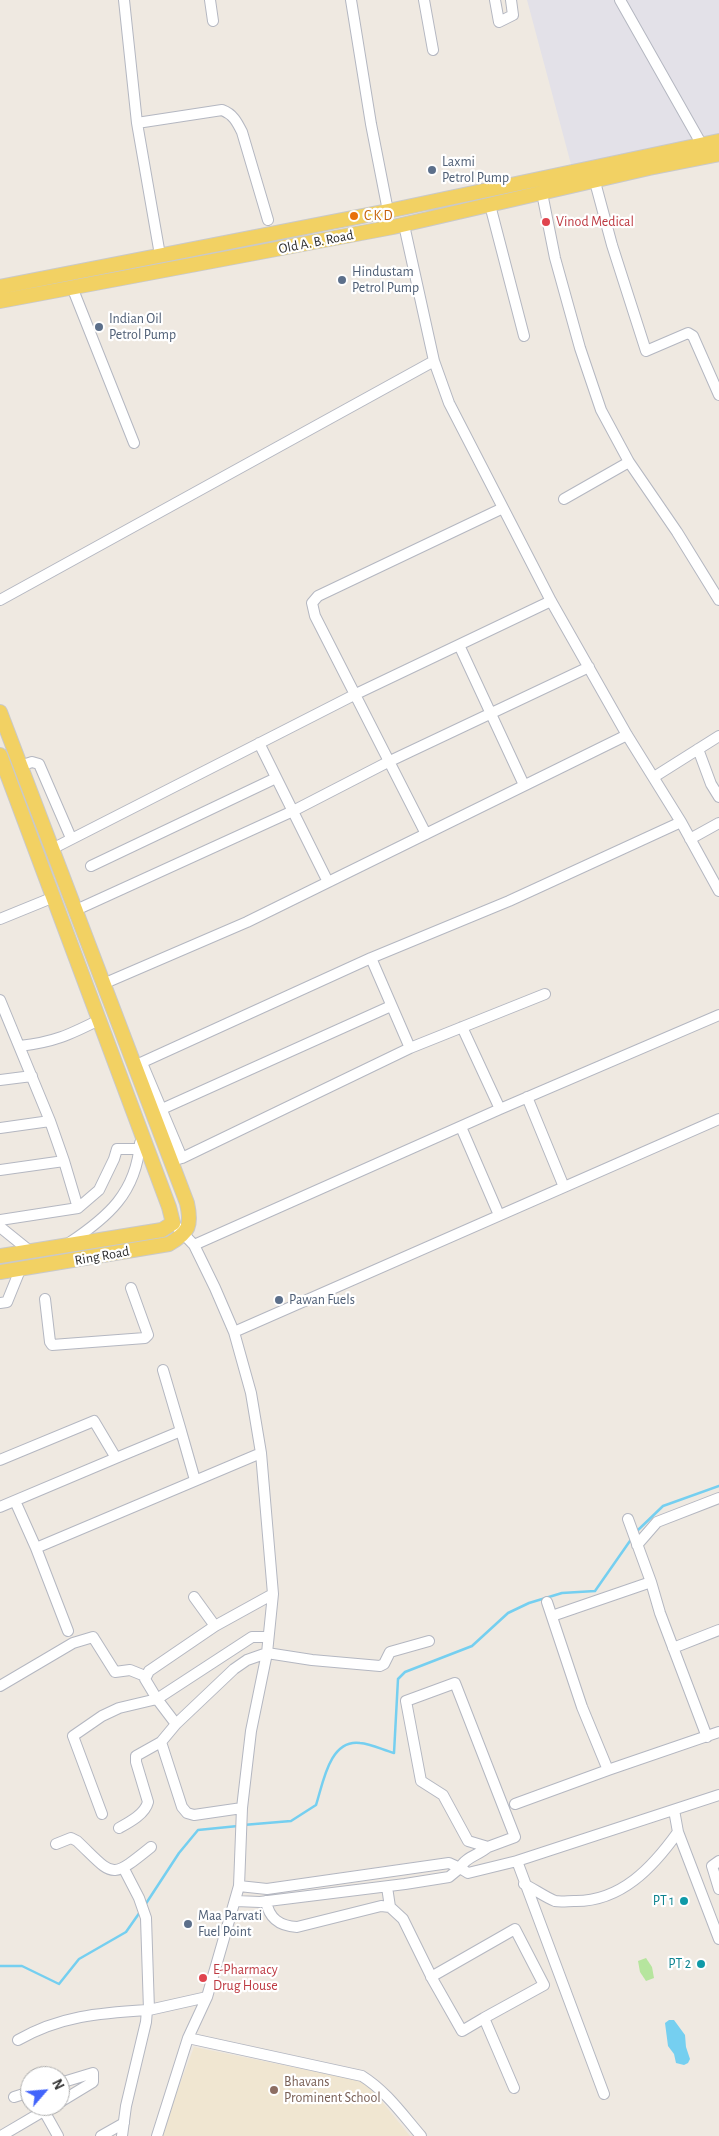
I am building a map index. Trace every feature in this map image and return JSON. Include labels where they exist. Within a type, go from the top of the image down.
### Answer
[{"type":"main road","name":"Old A. B. Road","points":[[0,287],[388,211],[719,141]]},
{"type":"main road","name":"Old A. B. Road","points":[[0,301],[404,225],[719,154]]},
{"type":"main road","points":[[0,712],[104,984],[176,1159],[190,1219],[189,1240]]},
{"type":"main road","points":[[0,755],[169,1207],[173,1223]]},
{"type":"main road","name":"Ring Road","points":[[0,1256],[162,1230],[173,1223]]},
{"type":"main road","name":"Ring Road","points":[[0,1272],[189,1240]]},
{"type":"street","points":[[124,0],[137,123],[160,256]]},
{"type":"street","points":[[210,0],[213,21]]},
{"type":"street","points":[[351,0],[371,124],[388,211]]},
{"type":"street","points":[[424,0],[434,50]]},
{"type":"street","points":[[495,0],[499,22],[514,16],[511,0]]},
{"type":"street","points":[[620,0],[702,145]]},
{"type":"street","points":[[137,123],[222,110],[229,112],[242,132],[268,220]]},
{"type":"street","points":[[595,182],[612,245],[646,351],[688,333],[693,336],[719,394]]},
{"type":"street","points":[[542,193],[555,258],[601,410],[629,462],[677,532],[719,600]]},
{"type":"street","points":[[490,205],[524,336]]},
{"type":"street","points":[[404,225],[434,361],[449,402],[551,601],[627,735],[681,822],[719,891]]},
{"type":"street","points":[[72,287],[134,444]]},
{"type":"street","points":[[0,600],[434,361]]},
{"type":"street","points":[[564,499],[629,462]]},
{"type":"street","points":[[426,834],[315,616],[312,603],[318,596],[503,508]]},
{"type":"street","points":[[52,849],[356,694],[551,601]]},
{"type":"street","points":[[459,645],[524,785]]},
{"type":"street","points":[[76,910],[293,811],[388,762],[588,667]]},
{"type":"street","points":[[104,984],[246,922],[627,735]]},
{"type":"street","points":[[654,777],[719,736]]},
{"type":"street","points":[[259,743],[328,882]]},
{"type":"street","points":[[698,750],[711,784],[719,797]]},
{"type":"street","points":[[20,766],[32,762],[38,764],[71,838]]},
{"type":"street","points":[[91,866],[276,778]]},
{"type":"street","points":[[545,994],[410,1048],[176,1159],[162,1109],[138,1065],[372,958],[509,901],[681,822]]},
{"type":"street","points":[[690,839],[719,823]]},
{"type":"street","points":[[0,919],[54,897]]},
{"type":"street","points":[[372,958],[410,1048]]},
{"type":"street","points":[[0,1000],[50,1121],[78,1208]]},
{"type":"street","points":[[162,1109],[391,1006]]},
{"type":"street","points":[[189,1240],[719,1015]]},
{"type":"street","points":[[20,1046],[64,1038],[99,1020]]},
{"type":"street","points":[[462,1027],[500,1109]]},
{"type":"street","points":[[0,1080],[32,1076]]},
{"type":"street","points":[[527,1098],[564,1187]]},
{"type":"street","points":[[234,1332],[719,1119]]},
{"type":"street","points":[[0,1128],[50,1121]]},
{"type":"street","points":[[461,1126],[499,1215]]},
{"type":"street","points":[[64,1246],[110,1212],[124,1194],[133,1177],[140,1149],[141,1133]]},
{"type":"street","points":[[0,1220],[78,1208],[99,1190],[117,1149],[140,1149]]},
{"type":"street","points":[[0,1170],[64,1162]]},
{"type":"street","points":[[158,2136],[188,2038],[207,1997],[236,1901],[242,1847],[242,1810],[251,1731],[267,1654],[273,1594],[261,1452],[252,1393],[234,1332],[189,1240],[173,1223]]},
{"type":"street","points":[[0,1227],[31,1252]]},
{"type":"street","points":[[0,1303],[7,1302],[20,1270]]},
{"type":"street","points":[[45,1299],[50,1342],[52,1345],[145,1338],[148,1335],[131,1288]]},
{"type":"street","points":[[163,1370],[195,1480]]},
{"type":"street","points":[[0,1460],[94,1421],[116,1458]]},
{"type":"street","points":[[0,1507],[181,1431]]},
{"type":"street","points":[[36,1548],[261,1452]]},
{"type":"street","points":[[635,1538],[657,1522],[719,1498]]},
{"type":"street","points":[[15,1501],[36,1548],[68,1631]]},
{"type":"street","points":[[628,1519],[660,1613],[707,1736]]},
{"type":"street","points":[[552,1616],[651,1582]]},
{"type":"street","points":[[145,1676],[148,1671],[164,1659],[215,1626],[273,1594]]},
{"type":"street","points":[[194,1597],[215,1626]]},
{"type":"street","points":[[547,1602],[582,1706],[608,1770]]},
{"type":"street","points":[[673,1648],[719,1630]]},
{"type":"street","points":[[0,1686],[73,1643],[93,1637],[115,1672],[130,1670],[145,1676],[157,1699],[176,1724]]},
{"type":"street","points":[[102,1814],[73,1736],[102,1716],[119,1708],[157,1699],[252,1637],[268,1637]]},
{"type":"street","points":[[119,1828],[134,1819],[147,1806],[148,1802],[135,1758],[161,1742],[176,1724],[234,1669],[247,1660],[267,1654],[380,1666],[384,1664],[390,1652],[429,1641]]},
{"type":"street","points":[[236,1901],[266,1901],[450,1876],[460,1868],[463,1861],[480,1854],[488,1847],[515,1837],[455,1683],[406,1701],[421,1781],[443,1795],[468,1842],[488,1847]]},
{"type":"street","points":[[515,1804],[719,1732]]},
{"type":"street","points":[[161,1742],[182,1807],[187,1813],[194,1815],[242,1810]]},
{"type":"street","points":[[239,1886],[267,1889],[449,1863],[468,1872],[517,1861],[719,1795]]},
{"type":"street","points":[[674,1810],[678,1832],[719,1939]]},
{"type":"street","points":[[524,1884],[556,1901],[587,1901],[614,1892],[635,1881],[659,1859],[678,1832]]},
{"type":"street","points":[[56,1844],[71,1838],[77,1841],[106,1869],[118,1871],[124,1869],[150,1847]]},
{"type":"street","points":[[517,1861],[604,2094]]},
{"type":"street","points":[[719,1861],[712,1866],[719,1889]]},
{"type":"street","points":[[122,2136],[130,2089],[148,2010],[146,1918],[124,1869]]},
{"type":"street","points":[[387,1886],[390,1908]]},
{"type":"street","points":[[266,1901],[268,1909],[277,1923],[284,1926],[297,1927],[381,1906],[390,1908],[403,1919],[431,1977],[462,2031],[544,1985],[515,1929],[431,1977]]},
{"type":"street","points":[[18,2040],[40,2027],[79,2016],[148,2010],[207,1997]]},
{"type":"street","points":[[484,2018],[514,2088]]},
{"type":"street","points":[[188,2038],[362,2076],[375,2084],[385,2094],[420,2136]]},
{"type":"street","points":[[70,2080],[94,2073],[93,2082],[70,2096]]},
{"type":"street","points":[[14,2097],[20,2095]]},
{"type":"street","points":[[1,2136],[35,2116]]},
{"type":"street","points":[[51,2116],[58,2136]]},
{"type":"street","points":[[101,2136],[124,2123]]},
{"type":"shaded area","points":[[527,0],[719,0],[719,136],[572,168]]},
{"type":"shaded area","name":"Bhavans Prominent School","points":[[194,2047],[366,2082],[410,2136],[160,2136]]},
{"type":"green space","points":[[646,1958],[652,1967],[654,1978],[646,1981],[640,1972],[638,1961]]},
{"type":"water","points":[[669,2020],[674,2020],[685,2035],[690,2059],[684,2065],[676,2063],[674,2054],[668,2046],[665,2023]]},
{"type":"waterway","points":[[637,1531],[663,1506],[719,1486]]},
{"type":"waterway","points":[[243,1825],[291,1821],[316,1805],[325,1775],[334,1755],[341,1748],[349,1744],[360,1743],[394,1753],[398,1679],[405,1672],[472,1646],[508,1613],[529,1603],[562,1593],[595,1591],[632,1538]]},
{"type":"waterway","points":[[145,1905],[179,1853],[198,1830],[238,1826]]},
{"type":"waterway","points":[[0,1966],[22,1966],[59,1984],[79,1959],[126,1932],[140,1912]]},
{"type":"place","name":"Laxmi Petrol Pump","points":[[432,170]]},
{"type":"place","name":"C K D","points":[[354,216]]},
{"type":"place","name":"Vinod Medical","points":[[546,222]]},
{"type":"place","name":"Hindustam Petrol Pump","points":[[342,280]]},
{"type":"place","name":"Indian Oil Petrol Pump","points":[[99,327]]},
{"type":"place","name":"Pawan Fuels","points":[[279,1300]]},
{"type":"place","name":"PT 1","points":[[684,1901]]},
{"type":"place","name":"Maa Parvati Fuel Point","points":[[188,1924]]},
{"type":"place","name":"PT 2","points":[[701,1964]]},
{"type":"place","name":"E-Pharmacy Drug House","points":[[203,1978]]},
{"type":"place","name":"Bhavans Prominent School","points":[[274,2090]]}]
